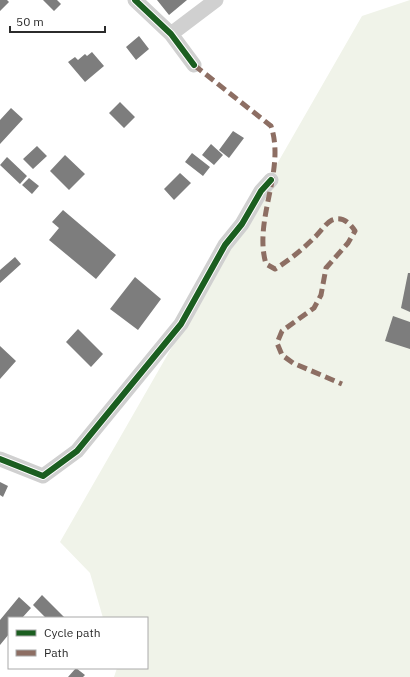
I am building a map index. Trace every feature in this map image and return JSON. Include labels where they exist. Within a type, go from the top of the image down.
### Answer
[{"type":"street","points":[[135,0],[171,34],[194,64]]},
{"type":"street","points":[[171,34],[216,0]]},
{"type":"street","points":[[0,459],[43,476],[77,451],[181,324],[225,245],[242,224],[261,191],[271,180]]},
{"type":"shaded area","points":[[410,0],[410,677],[114,677],[117,669],[148,669],[148,617],[103,617],[90,573],[60,542],[362,16]]},
{"type":"building","points":[[0,0],[7,0],[9,2],[0,11]]},
{"type":"building","points":[[43,0],[57,0],[61,4],[54,11]]},
{"type":"building","points":[[157,0],[187,0],[169,15]]},
{"type":"building","points":[[139,36],[149,49],[136,60],[126,47]]},
{"type":"building","points":[[92,52],[104,66],[85,82],[68,62],[75,57],[78,60],[85,54],[87,56]]},
{"type":"building","points":[[120,102],[135,117],[124,128],[109,113]]},
{"type":"building","points":[[11,108],[23,119],[0,144],[0,120]]},
{"type":"building","points":[[233,131],[244,138],[229,158],[219,150]]},
{"type":"building","points":[[211,144],[223,155],[214,165],[202,155]]},
{"type":"building","points":[[37,146],[47,156],[33,169],[23,159]]},
{"type":"building","points":[[192,153],[210,167],[203,176],[185,162]]},
{"type":"building","points":[[65,155],[85,174],[69,190],[50,171]]},
{"type":"building","points":[[7,157],[27,176],[20,184],[0,165]]},
{"type":"building","points":[[180,173],[191,183],[174,200],[164,189]]},
{"type":"building","points":[[29,178],[39,186],[32,194],[22,185]]},
{"type":"building","points":[[63,210],[116,255],[96,279],[49,240],[59,228],[52,222]]},
{"type":"building","points":[[15,257],[21,264],[0,283],[0,270]]},
{"type":"building","points":[[408,273],[410,273],[410,312],[401,308]]},
{"type":"building","points":[[135,277],[161,299],[138,330],[110,309]]},
{"type":"building","points":[[393,316],[410,322],[410,349],[385,341]]},
{"type":"building","points":[[78,329],[103,354],[91,367],[66,342]]},
{"type":"building","points":[[0,346],[16,361],[0,379]]},
{"type":"building","points":[[0,482],[8,486],[3,497],[0,495]]},
{"type":"building","points":[[42,595],[64,617],[45,617],[33,605]]},
{"type":"building","points":[[19,597],[31,608],[23,617],[8,617],[8,635],[0,645],[0,620]]},
{"type":"building","points":[[75,669],[85,675],[83,677],[68,677]]},
{"type":"marked path","points":[[194,65],[271,126],[275,143],[275,160],[263,230],[263,247],[266,264],[275,269],[302,249],[332,220],[342,219],[355,231],[348,243],[326,268],[321,295],[314,308],[282,331],[277,343],[282,355],[293,363],[342,384]]},
{"type":"cycle path","points":[[135,0],[171,34],[194,65]]},
{"type":"cycle path","points":[[0,459],[43,476],[77,451],[181,324],[225,245],[242,224],[261,191],[271,180]]}]
